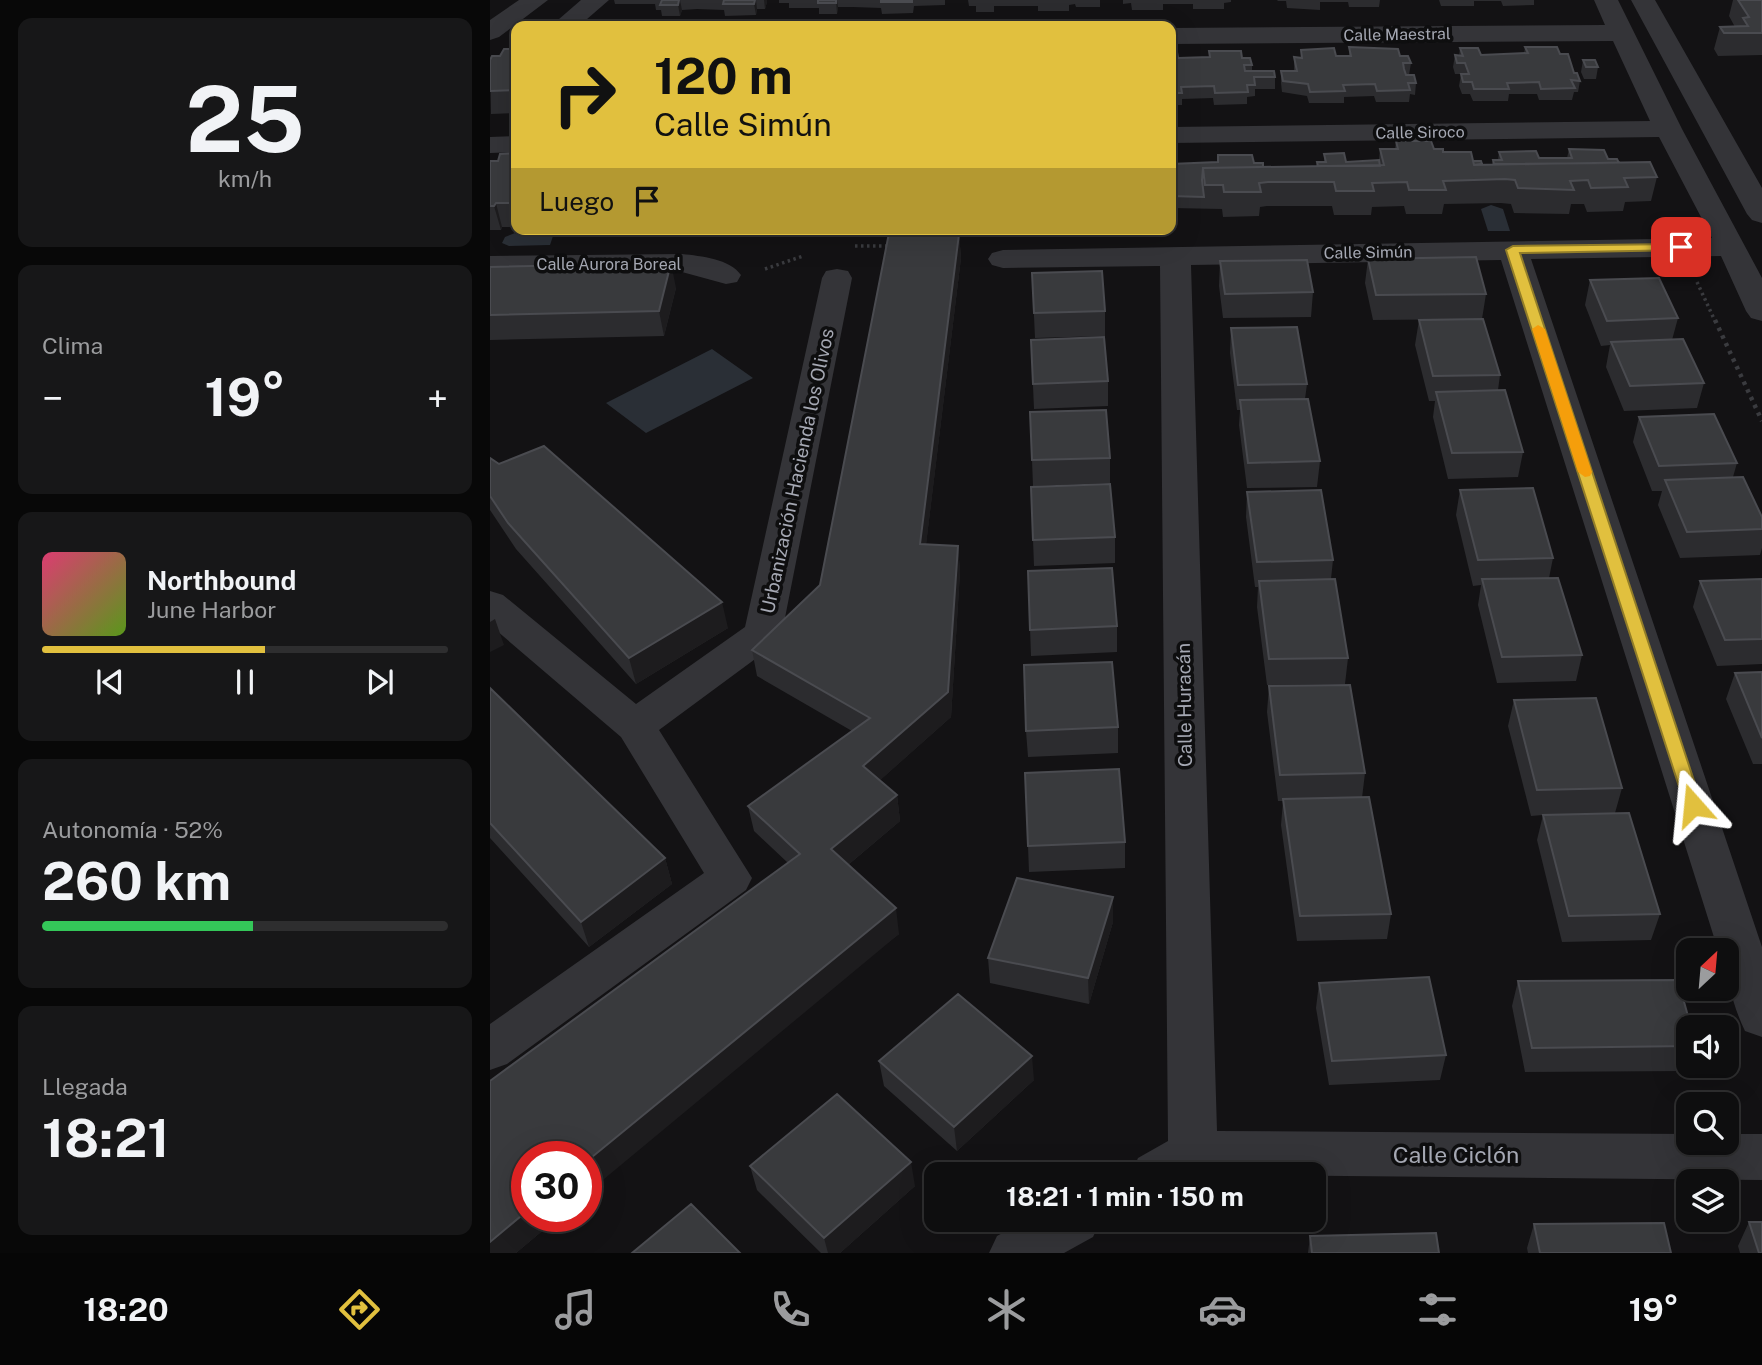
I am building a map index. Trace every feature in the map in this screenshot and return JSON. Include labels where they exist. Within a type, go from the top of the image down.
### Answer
[{"type":"street","points":[[493,29],[536,0]]},
{"type":"street","points":[[570,21],[597,0]]},
{"type":"street","points":[[1606,0],[1668,129],[1732,247],[1762,311]]},
{"type":"street","points":[[1643,0],[1762,215]]},
{"type":"street","name":"Calle Maestral","points":[[1176,36],[1624,33]]},
{"type":"street","name":"Calle Siroco","points":[[1176,135],[1668,129]]},
{"type":"street","points":[[490,145],[511,145]]},
{"type":"street","name":"Calle Simún","points":[[1003,259],[1732,247]]},
{"type":"street","points":[[1513,250],[1762,1017]]},
{"type":"street","name":"Calle Huracán","points":[[1174,1162],[1175,256]]},
{"type":"street","name":"Urbanización Hacienda los Olivos","points":[[635,726],[763,633],[844,262]]},
{"type":"street","name":"Calle Aurora Boreal","points":[[490,265],[682,263],[715,269],[726,275]]},
{"type":"street","points":[[490,604],[635,726],[730,878],[490,1049]]},
{"type":"street","name":"Calle Ciclón","points":[[1326,1162],[1762,1157]]},
{"type":"street","points":[[1015,1253],[1053,1232]]},
{"type":"path","points":[[844,262],[904,246]]},
{"type":"path","points":[[726,275],[758,271],[805,255]]},
{"type":"shaded area","points":[[1491,205],[1503,209],[1510,231],[1488,231],[1481,209]]},
{"type":"shaded area","points":[[511,235],[553,235],[550,245],[509,246],[502,243],[505,237]]},
{"type":"shaded area","points":[[712,349],[753,378],[646,433],[606,403]]},
{"type":"building","points":[[662,0],[679,0],[678,5],[660,5]]},
{"type":"building","points":[[724,0],[755,0],[754,4],[723,4]]},
{"type":"building","points":[[818,0],[836,0],[836,3],[818,3]]},
{"type":"building","points":[[912,0],[912,2],[881,2]]},
{"type":"building","points":[[1738,0],[1762,0],[1762,33],[1724,33],[1720,27],[1748,26],[1743,18],[1749,17]]},
{"type":"building","points":[[1349,47],[1398,49],[1400,56],[1408,56],[1411,63],[1403,63],[1404,69],[1406,75],[1414,75],[1416,83],[1408,83],[1410,90],[1377,91],[1375,84],[1343,85],[1345,91],[1310,92],[1308,84],[1283,81],[1281,71],[1297,71],[1294,57],[1302,58],[1301,50],[1334,48],[1336,56],[1351,56]]},
{"type":"building","points":[[1525,47],[1557,47],[1560,54],[1568,54],[1574,73],[1577,73],[1580,81],[1571,80],[1575,88],[1541,89],[1539,82],[1507,83],[1509,89],[1474,89],[1472,82],[1463,82],[1461,74],[1469,74],[1465,63],[1457,63],[1455,55],[1463,56],[1460,48],[1478,48],[1481,55],[1528,53]]},
{"type":"building","points":[[504,49],[511,49],[511,90],[490,91],[490,60],[492,56],[500,56]]},
{"type":"building","points":[[1209,51],[1241,51],[1242,58],[1250,58],[1252,65],[1244,65],[1245,71],[1274,71],[1275,77],[1254,77],[1255,85],[1247,85],[1248,92],[1215,93],[1214,86],[1181,87],[1182,93],[1176,93],[1176,52],[1178,58],[1210,57]]},
{"type":"building","points":[[1583,60],[1595,60],[1598,67],[1586,67]]},
{"type":"building","points":[[1396,141],[1431,141],[1434,149],[1443,149],[1443,152],[1471,152],[1474,165],[1650,162],[1657,177],[1624,178],[1628,187],[1591,188],[1588,180],[1570,181],[1574,190],[1518,188],[1515,180],[1505,179],[1443,181],[1446,190],[1409,190],[1407,182],[1372,183],[1374,191],[1336,191],[1334,182],[1259,183],[1261,192],[1224,192],[1223,185],[1205,185],[1203,168],[1384,165],[1380,149],[1398,149]]},
{"type":"building","points":[[1569,149],[1604,150],[1608,159],[1617,159],[1619,163],[1494,164],[1493,160],[1502,160],[1499,152],[1536,151],[1539,158],[1572,158]]},
{"type":"building","points":[[511,153],[511,203],[496,203],[490,206],[490,161],[498,161],[500,154]]},
{"type":"building","points":[[1344,153],[1346,162],[1379,160],[1380,166],[1318,166],[1317,162],[1326,162],[1324,154]]},
{"type":"building","points":[[1218,155],[1252,155],[1254,163],[1263,163],[1263,167],[1203,168],[1204,197],[1176,196],[1176,164],[1218,162]]},
{"type":"building","points":[[889,235],[959,235],[920,544],[958,546],[948,692],[863,766],[897,795],[831,849],[896,908],[602,1149],[602,1141],[511,1141],[511,1224],[490,1242],[490,1081],[800,854],[748,806],[870,718],[752,650],[820,585]]},
{"type":"building","points":[[1476,257],[1486,294],[1376,295],[1368,259]]},
{"type":"building","points":[[1307,260],[1313,292],[1225,294],[1220,261]]},
{"type":"building","points":[[671,263],[659,311],[490,315],[490,267]]},
{"type":"building","points":[[1102,271],[1105,311],[1034,313],[1032,273]]},
{"type":"building","points":[[1659,278],[1678,318],[1607,321],[1590,280]]},
{"type":"building","points":[[1483,319],[1500,375],[1433,376],[1419,320]]},
{"type":"building","points":[[1297,327],[1307,384],[1238,385],[1231,328]]},
{"type":"building","points":[[1104,337],[1108,381],[1033,384],[1031,340]]},
{"type":"building","points":[[1683,339],[1704,383],[1630,386],[1611,342]]},
{"type":"building","points":[[1505,390],[1523,452],[1452,453],[1436,392]]},
{"type":"building","points":[[1308,399],[1320,461],[1248,463],[1240,400]]},
{"type":"building","points":[[1106,410],[1110,458],[1032,460],[1030,412]]},
{"type":"building","points":[[1714,414],[1737,463],[1659,466],[1639,417]]},
{"type":"building","points":[[544,446],[722,602],[629,658],[508,523],[490,496],[490,458],[499,464]]},
{"type":"building","points":[[1743,477],[1762,517],[1762,529],[1687,532],[1665,480]]},
{"type":"building","points":[[1110,484],[1115,537],[1033,540],[1031,487]]},
{"type":"building","points":[[1533,488],[1553,558],[1478,560],[1460,490]]},
{"type":"building","points":[[1321,490],[1333,560],[1257,562],[1247,492]]},
{"type":"building","points":[[1112,568],[1117,626],[1030,630],[1028,571]]},
{"type":"building","points":[[1558,578],[1582,655],[1502,657],[1482,579]]},
{"type":"building","points":[[1335,579],[1348,658],[1269,659],[1259,581]]},
{"type":"building","points":[[1762,579],[1762,639],[1725,640],[1700,581]]},
{"type":"building","points":[[1112,662],[1118,727],[1026,731],[1024,665]]},
{"type":"building","points":[[1762,672],[1762,738],[1735,673]]},
{"type":"building","points":[[1350,685],[1365,773],[1280,775],[1269,686]]},
{"type":"building","points":[[490,688],[665,858],[581,922],[490,823]]},
{"type":"building","points":[[1596,698],[1622,788],[1537,790],[1514,700]]},
{"type":"building","points":[[1119,769],[1125,842],[1028,846],[1025,773]]},
{"type":"building","points":[[1369,797],[1391,914],[1300,916],[1283,799]]},
{"type":"building","points":[[1629,813],[1660,914],[1569,916],[1543,815]]},
{"type":"building","points":[[1017,878],[1113,897],[1088,978],[988,958]]},
{"type":"building","points":[[1429,977],[1446,1055],[1332,1061],[1319,983]]},
{"type":"building","points":[[1676,980],[1676,1001],[1684,1001],[1688,1015],[1676,1015],[1676,1046],[1532,1048],[1518,981]]},
{"type":"building","points":[[958,994],[1032,1056],[954,1127],[879,1061]]},
{"type":"building","points":[[837,1094],[911,1162],[824,1238],[750,1166]]},
{"type":"building","points":[[691,1204],[740,1253],[632,1253]]},
{"type":"building","points":[[1749,1222],[1762,1222],[1762,1253],[1759,1253]]},
{"type":"building","points":[[1664,1223],[1671,1253],[1540,1253],[1534,1224]]},
{"type":"building","points":[[1436,1233],[1439,1253],[1312,1253],[1310,1236]]},
{"type":"slow traffic","points":[[1538,329],[1585,472]]},
{"type":"route","points":[[1681,247],[1513,250],[1693,805]]}]
